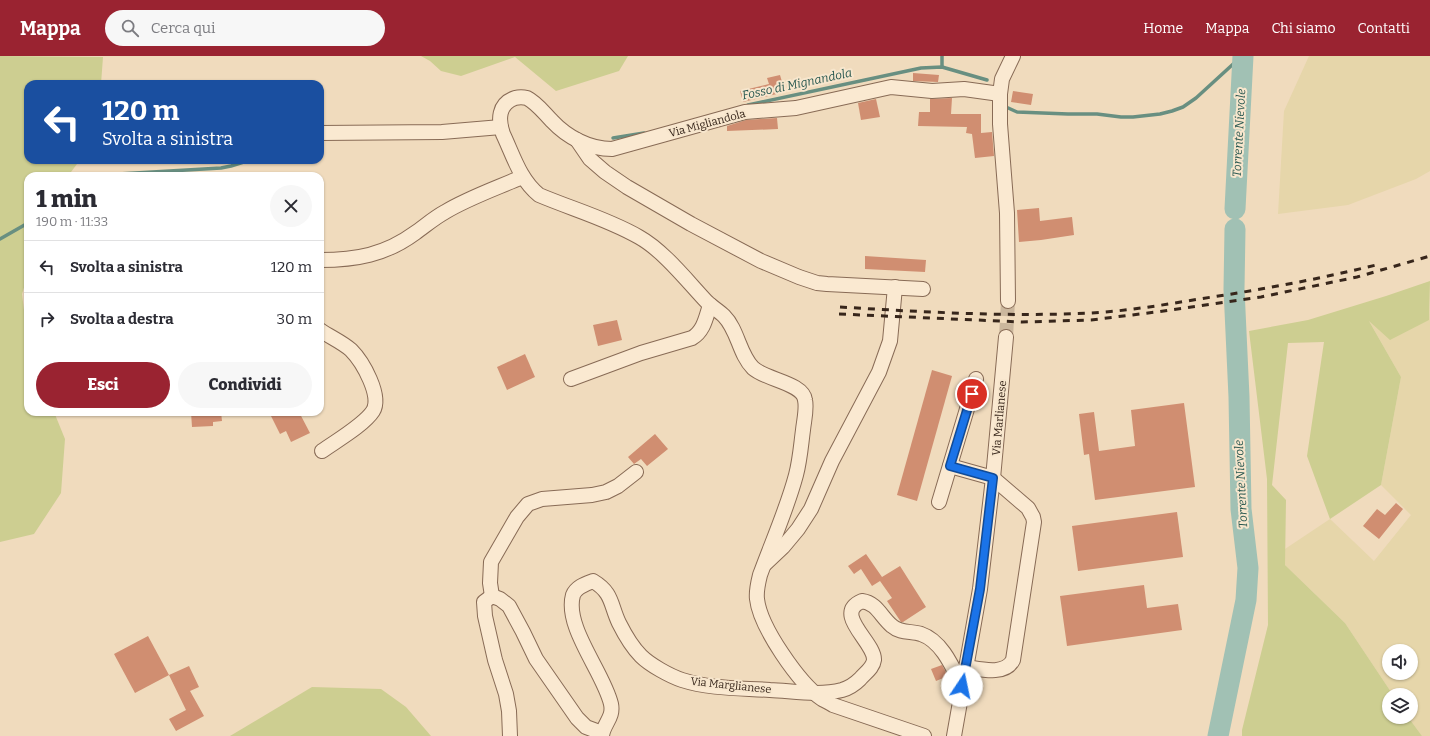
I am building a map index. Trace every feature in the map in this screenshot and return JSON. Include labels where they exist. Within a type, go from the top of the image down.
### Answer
[{"type":"street","points":[[1008,301],[1007,213],[1000,124],[1000,94],[1002,79],[1013,56]]},
{"type":"street","name":"Via Migliandola","points":[[501,127],[501,109],[505,103],[518,97],[525,97],[533,102],[564,132],[577,140],[594,147],[604,149],[745,112],[796,108],[891,87],[932,90],[964,89],[1000,94]]},
{"type":"street","points":[[324,133],[442,132],[501,127],[522,177],[539,195],[617,226],[641,238],[674,267],[710,305],[723,314],[752,367],[759,373],[801,391],[804,394],[806,400],[799,461],[796,474],[763,566],[757,586],[757,600],[766,625],[785,657],[815,693],[822,699],[833,705],[924,736]]},
{"type":"street","points":[[577,140],[590,159],[613,178],[691,224],[761,261],[817,283],[923,288]]},
{"type":"street","points":[[324,260],[345,260],[358,258],[387,249],[400,243],[445,212],[522,177]]},
{"type":"street","points":[[763,566],[783,547],[798,529],[811,509],[832,461],[879,372],[890,342],[895,287]]},
{"type":"street","points":[[571,379],[641,353],[697,336],[704,326],[710,305]]},
{"type":"street","points":[[322,451],[360,424],[370,415],[375,406],[375,393],[364,368],[351,350],[324,333]]},
{"type":"street","name":"Via Marlianese","points":[[954,736],[980,589],[993,478],[1006,337]]},
{"type":"street","points":[[324,343],[335,340]]},
{"type":"street","points":[[939,502],[976,379]]},
{"type":"street","points":[[950,466],[993,478],[1028,508],[1033,517],[1032,534],[1014,658],[1005,668],[997,670],[966,668]]},
{"type":"street","points":[[492,596],[490,583],[490,562],[517,518],[528,504],[542,499],[592,495],[606,492],[618,486],[636,472]]},
{"type":"street","name":"Via Marglianese","points":[[602,734],[610,718],[612,706],[606,686],[578,633],[572,603],[574,594],[582,585],[592,581],[602,587],[610,599],[618,622],[630,642],[641,656],[655,666],[682,680],[708,685],[815,693],[833,692],[847,688],[857,682],[872,664],[873,656],[854,623],[852,616],[854,606],[862,601],[871,603],[892,626],[898,630],[922,635],[936,644],[948,660],[962,686]]},
{"type":"street","points":[[492,596],[500,599],[509,606],[536,660],[577,718],[586,727],[602,734]]},
{"type":"street","points":[[492,596],[484,602],[485,616],[495,660],[506,694],[509,711],[510,736]]},
{"type":"shaded area","points":[[1309,56],[1430,56],[1430,171],[1416,179],[1348,205],[1278,214],[1284,111]]},
{"type":"shaded area","points":[[1430,307],[1430,736],[1422,736],[1413,724],[1418,724],[1418,688],[1388,688],[1383,680],[1418,680],[1418,644],[1382,644],[1382,678],[1345,623],[1285,565],[1285,549],[1330,519],[1374,561],[1411,515],[1381,485],[1401,377],[1368,319],[1429,320]]},
{"type":"green space","points":[[0,56],[103,57],[101,80],[24,80],[24,164],[77,164],[71,172],[24,172],[24,288],[22,294],[24,310],[24,416],[56,416],[65,439],[61,493],[34,534],[0,542]]},
{"type":"green space","points":[[421,56],[628,56],[619,71],[556,91],[515,57],[461,76],[441,71],[430,61]]},
{"type":"green space","points":[[1430,281],[1429,320],[1390,340],[1369,321],[1401,377],[1381,485],[1330,519],[1307,456],[1324,342],[1288,343],[1272,485],[1286,500],[1285,565],[1345,623],[1388,688],[1382,688],[1382,724],[1413,724],[1422,736],[1242,736],[1242,730],[1268,625],[1267,479],[1249,331],[1308,320]]},
{"type":"green space","points":[[312,687],[381,689],[406,707],[431,736],[230,736]]},
{"type":"building","points":[[913,73],[939,75],[938,82],[913,81]]},
{"type":"building","points":[[780,75],[785,92],[743,102],[740,91],[769,84],[767,78]]},
{"type":"building","points":[[1013,91],[1033,94],[1031,105],[1011,102]]},
{"type":"building","points":[[952,98],[951,114],[981,114],[981,133],[992,132],[994,156],[975,158],[972,134],[966,133],[967,127],[918,126],[919,112],[930,112],[930,99]]},
{"type":"building","points":[[876,99],[880,117],[861,120],[858,103]]},
{"type":"building","points":[[777,118],[778,129],[727,131],[727,126],[746,120]]},
{"type":"building","points":[[1039,208],[1040,221],[1072,217],[1074,235],[1019,242],[1017,210]]},
{"type":"building","points":[[865,256],[926,260],[925,272],[865,269]]},
{"type":"building","points":[[617,320],[622,340],[598,346],[593,325]]},
{"type":"building","points":[[525,354],[535,377],[507,390],[497,367]]},
{"type":"building","points":[[932,370],[952,376],[917,501],[897,495]]},
{"type":"building","points":[[1184,403],[1195,487],[1095,500],[1089,454],[1084,455],[1079,414],[1094,412],[1099,451],[1135,446],[1131,410]]},
{"type":"building","points":[[191,416],[221,416],[222,421],[213,422],[213,426],[192,427]]},
{"type":"building","points":[[271,416],[301,416],[310,433],[291,442],[286,431],[280,434]]},
{"type":"building","points":[[655,434],[668,449],[647,466],[641,459],[634,464],[628,457]]},
{"type":"building","points":[[1396,503],[1403,509],[1379,539],[1363,526],[1377,509],[1385,515]]},
{"type":"building","points":[[1177,512],[1183,557],[1078,571],[1072,526]]},
{"type":"building","points":[[866,554],[882,577],[900,566],[926,607],[901,622],[887,601],[892,598],[880,581],[872,586],[861,569],[854,574],[848,566]]},
{"type":"building","points":[[1144,585],[1147,608],[1178,604],[1182,630],[1067,646],[1060,596]]},
{"type":"building","points":[[148,636],[169,675],[135,693],[114,654]]},
{"type":"building","points":[[942,665],[948,676],[936,681],[931,669]]},
{"type":"building","points":[[189,666],[199,687],[190,691],[204,716],[176,731],[169,719],[186,710],[169,675]]},
{"type":"waterway","points":[[942,56],[942,67]]},
{"type":"waterway","name":"Fosso di Mignandola","points":[[1006,107],[1017,112],[1097,114],[1121,117],[1160,114],[1183,107],[1196,98],[1242,56]]},
{"type":"waterway","name":"Torrente Nievole","points":[[1235,209],[1243,56]]},
{"type":"waterway","name":"Fosso di Mignandola","points":[[748,105],[921,68],[942,67],[987,80]]},
{"type":"waterway","name":"Fosso di Mignandola","points":[[613,138],[644,133]]},
{"type":"waterway","name":"Fosso di Mignandola","points":[[152,172],[221,168],[237,164]]},
{"type":"waterway","name":"Fosso di Mignandola","points":[[0,239],[24,225]]},
{"type":"waterway","name":"Torrente Nievole","points":[[1218,736],[1246,600],[1248,568],[1241,509],[1239,397],[1234,289],[1235,229]]},
{"type":"tunnel","points":[[1006,337],[1008,301]]},
{"type":"railway","points":[[839,314],[1022,322],[1091,320],[1261,297],[1357,277],[1430,256]]},
{"type":"railway","points":[[840,307],[997,314],[1104,312],[1158,306],[1267,288],[1335,275],[1380,264]]},
{"type":"route","points":[[962,686],[980,589],[993,478],[950,466],[972,394]]}]
